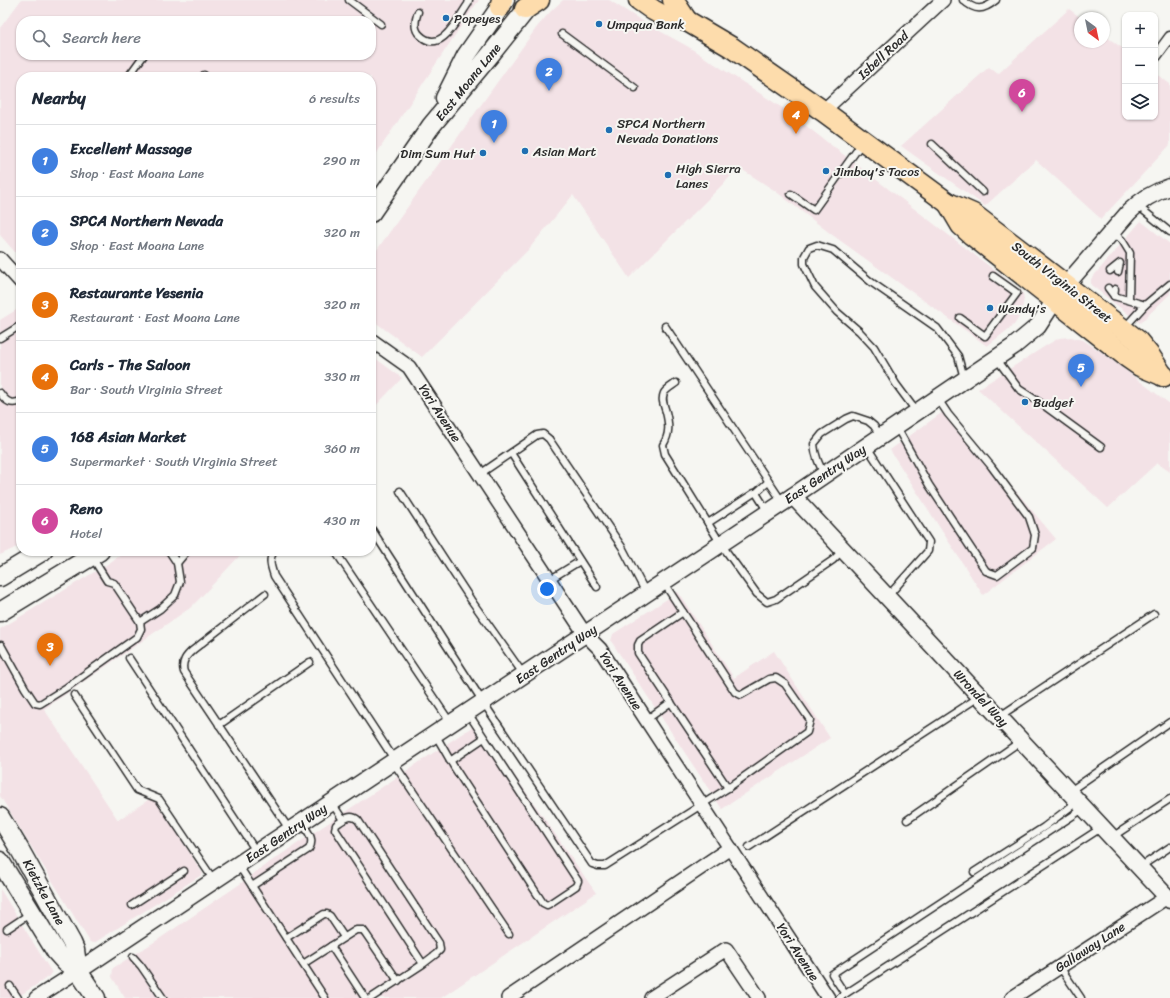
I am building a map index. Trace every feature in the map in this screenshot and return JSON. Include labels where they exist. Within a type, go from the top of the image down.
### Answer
[{"type":"main road","name":"South Virginia Street","points":[[639,0],[662,15],[687,21],[731,47],[823,110],[948,202],[973,214],[1060,293],[1127,357],[1140,366],[1167,376]]},
{"type":"main road","name":"South Virginia Street","points":[[673,0],[687,21]]},
{"type":"main road","name":"East Moana Lane","points":[[431,126],[466,56],[502,2]]},
{"type":"main road","name":"East Moana Lane","points":[[376,203],[431,126],[533,3]]},
{"type":"main road","name":"South Virginia Street","points":[[1060,293],[1122,329],[1142,346],[1167,376]]},
{"type":"main road","points":[[0,577],[35,556]]},
{"type":"main road","points":[[0,612],[93,556]]},
{"type":"main road","name":"Kietzke Lane","points":[[0,817],[72,943],[75,950],[78,971]]},
{"type":"main road","name":"Kietzke Lane","points":[[0,861],[56,952],[65,962],[78,971],[95,998]]},
{"type":"street","name":"Isbell Road","points":[[823,110],[943,0]]},
{"type":"street","points":[[1158,53],[1170,37]]},
{"type":"street","name":"East Gentry Way","points":[[36,998],[721,544],[1014,346],[1038,326],[1060,293],[1136,205],[1149,196],[1170,187]]},
{"type":"street","points":[[0,259],[16,277]]},
{"type":"street","name":"Yori Avenue","points":[[376,344],[409,367],[585,634],[600,649],[828,998]]},
{"type":"street","name":"Wrondel Way","points":[[788,499],[843,550],[1169,898]]},
{"type":"street","points":[[508,998],[730,848]]},
{"type":"street","name":"Gallaway Lane","points":[[1012,998],[1169,898]]},
{"type":"street","points":[[651,998],[726,949],[759,998]]},
{"type":"lane","points":[[349,0],[370,16]]},
{"type":"lane","points":[[418,12],[415,27],[417,32],[425,39],[433,42],[438,41],[446,36],[468,4],[469,0]]},
{"type":"lane","points":[[963,0],[970,6],[980,9],[990,5],[996,0]]},
{"type":"lane","points":[[376,20],[381,24]]},
{"type":"lane","points":[[562,34],[635,88]]},
{"type":"lane","points":[[132,72],[140,60]]},
{"type":"lane","points":[[791,194],[814,210],[864,141]]},
{"type":"lane","points":[[932,144],[983,192]]},
{"type":"lane","points":[[1136,205],[1170,232]]},
{"type":"lane","points":[[1112,231],[1122,240],[1130,253],[1129,300]]},
{"type":"lane","points":[[916,412],[896,384],[874,347],[859,331],[837,312],[815,287],[804,264],[804,257],[809,248],[817,245],[833,250],[871,282],[937,328],[958,356],[965,380]]},
{"type":"lane","points":[[1110,271],[1130,253]]},
{"type":"lane","points":[[1118,272],[1120,263]]},
{"type":"lane","points":[[960,318],[985,336],[1017,293],[994,276]]},
{"type":"lane","points":[[1122,329],[1145,305],[1170,284]]},
{"type":"lane","points":[[1111,288],[1114,296],[1145,305]]},
{"type":"lane","points":[[665,326],[768,482],[788,499]]},
{"type":"lane","points":[[0,338],[16,328]]},
{"type":"lane","points":[[996,358],[1018,389],[1042,404],[1100,447]]},
{"type":"lane","points":[[676,383],[664,392],[663,397],[663,404],[666,410],[669,431],[668,438],[663,445],[665,454],[721,544],[757,594],[767,602],[776,599],[833,560],[843,550]]},
{"type":"lane","points":[[0,393],[4,400],[9,403],[16,403]]},
{"type":"lane","points":[[896,426],[930,485],[986,571],[997,575],[1033,548],[1035,535],[1029,517],[991,466],[948,414],[938,398]]},
{"type":"lane","points":[[824,475],[816,458],[814,449],[814,444],[822,434],[853,416],[868,420],[881,436]]},
{"type":"lane","points":[[480,474],[537,435],[543,434],[549,439],[622,547],[646,593]]},
{"type":"lane","points":[[866,446],[929,542],[928,552],[887,597]]},
{"type":"lane","points":[[511,453],[597,588]]},
{"type":"lane","points":[[708,523],[756,493],[768,482]]},
{"type":"lane","points":[[400,491],[471,600],[524,675]]},
{"type":"lane","points":[[756,493],[768,512]]},
{"type":"lane","points":[[376,536],[483,702],[592,864],[598,866],[605,866],[728,788],[806,732],[810,720],[785,684],[776,678],[769,678],[741,695],[735,692],[663,582]]},
{"type":"lane","points":[[1,645],[29,694],[35,703],[40,704],[137,636],[141,628],[140,622],[114,583],[107,581],[97,556]]},
{"type":"lane","points":[[140,622],[160,609],[175,595],[180,582],[178,563],[173,556]]},
{"type":"lane","points":[[178,563],[183,556]]},
{"type":"lane","points":[[270,556],[270,563],[274,576],[394,761],[509,934]]},
{"type":"lane","points":[[338,556],[451,723]]},
{"type":"lane","points":[[549,580],[580,561]]},
{"type":"lane","points":[[252,886],[309,849],[312,844],[312,838],[296,826],[219,725],[184,672],[183,663],[186,656],[193,650],[265,594]]},
{"type":"lane","points":[[683,612],[640,641],[638,645],[638,653],[728,788]]},
{"type":"lane","points":[[999,717],[1154,614]]},
{"type":"lane","points":[[130,658],[257,852]]},
{"type":"lane","points":[[219,725],[310,662]]},
{"type":"lane","points":[[74,695],[137,790],[160,799],[214,881]]},
{"type":"lane","points":[[749,847],[980,697]]},
{"type":"lane","points":[[646,720],[670,702]]},
{"type":"lane","points":[[435,734],[450,760],[543,903],[547,905],[549,904],[576,886],[578,881],[467,712]]},
{"type":"lane","points":[[974,872],[1044,827],[1170,722]]},
{"type":"lane","points":[[450,760],[484,738]]},
{"type":"lane","points":[[907,820],[1021,741]]},
{"type":"lane","points":[[1077,800],[832,974],[842,996],[1107,832],[1170,799]]},
{"type":"lane","points":[[331,803],[343,820]]},
{"type":"lane","points":[[371,998],[424,964],[440,950],[439,943],[358,820],[350,816],[336,825],[335,829],[337,833],[424,964]]},
{"type":"lane","points":[[1140,868],[1170,847]]},
{"type":"lane","points":[[238,865],[325,998]]},
{"type":"lane","points":[[132,905],[184,871]]},
{"type":"lane","points":[[7,929],[31,913]]},
{"type":"lane","points":[[286,938],[324,914],[330,916],[344,937]]},
{"type":"lane","points":[[303,964],[356,930],[363,930],[398,980]]},
{"type":"lane","points":[[331,946],[365,998]]},
{"type":"lane","points":[[133,957],[163,998]]},
{"type":"lane","points":[[1060,967],[1080,998]]},
{"type":"lane","points":[[10,986],[18,998]]},
{"type":"shaded area","points":[[21,0],[479,0],[376,154],[376,72],[16,72],[16,253],[0,235],[0,28]]},
{"type":"shaded area","points":[[563,0],[609,0],[647,24],[687,46],[784,109],[1019,289],[1023,294],[1024,299],[1021,314],[1014,325],[987,346],[831,234],[774,190],[738,167],[732,175],[629,278],[573,195],[528,250],[422,357],[376,323],[376,251],[537,27]]},
{"type":"shaded area","points":[[1069,9],[1074,13],[1074,48],[1110,48],[1110,39],[1122,48],[1122,120],[1158,120],[1158,75],[1170,84],[1170,145],[1101,219],[1036,160],[985,206],[901,146],[989,67],[998,74]]},
{"type":"shaded area","points":[[1141,221],[1170,244],[1170,294],[1140,323],[1091,285],[1091,279]]},
{"type":"shaded area","points":[[16,310],[16,547],[0,555],[0,320]]},
{"type":"shaded area","points":[[1071,337],[1083,340],[1100,351],[1170,404],[1170,472],[1157,463],[1108,508],[978,389],[1059,338]]},
{"type":"shaded area","points":[[376,359],[402,378],[376,406]]},
{"type":"shaded area","points":[[947,409],[1056,539],[983,595],[890,450]]},
{"type":"shaded area","points":[[120,556],[239,556],[190,608],[44,709],[118,820],[151,798],[157,801],[203,874],[94,943],[90,942],[0,796],[0,629]]},
{"type":"shaded area","points":[[678,592],[734,678],[774,651],[830,738],[722,809],[611,641],[613,634]]},
{"type":"shaded area","points":[[478,723],[596,893],[441,998],[125,998],[112,977],[113,968],[159,939],[258,870]]},
{"type":"shaded area","points":[[0,889],[52,973],[50,976],[16,998],[0,998]]},
{"type":"place","name":"Popeyes","points":[[446,18]]},
{"type":"place","name":"Umpqua Bank","points":[[599,24]]},
{"type":"place","name":"SPCA Northern Nevada","points":[[549,91]]},
{"type":"place","name":"Reno","points":[[1022,112]]},
{"type":"place","name":"SPCA Northern Nevada Donations","points":[[609,130]]},
{"type":"place","name":"Carls - The Saloon","points":[[796,134]]},
{"type":"place","name":"Excellent Massage","points":[[494,143]]},
{"type":"place","name":"Asian Mart","points":[[525,151]]},
{"type":"place","name":"Dim Sum Hut","points":[[483,153]]},
{"type":"place","name":"Jimboy's Tacos","points":[[826,171]]},
{"type":"place","name":"High Sierra Lanes","points":[[668,175]]},
{"type":"place","name":"Wendy's","points":[[990,308]]},
{"type":"place","name":"168 Asian Market","points":[[1081,387]]},
{"type":"place","name":"Budget","points":[[1025,402]]},
{"type":"place","name":"Restaurante Yesenia","points":[[50,666]]}]
